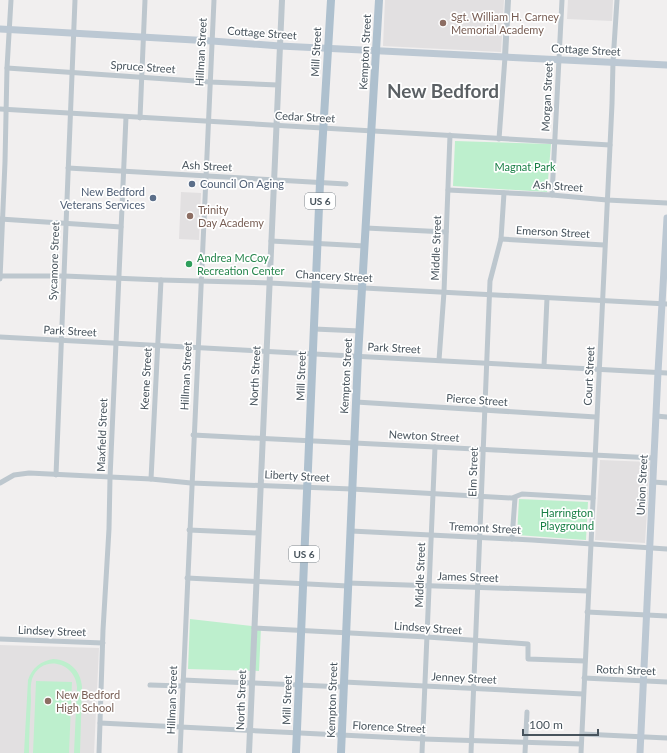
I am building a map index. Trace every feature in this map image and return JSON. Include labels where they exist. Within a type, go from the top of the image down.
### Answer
[{"type":"main road","name":"Mill Street","points":[[296,753],[320,183],[331,0]]},
{"type":"main road","name":"Kempton Street","points":[[341,753],[358,356],[366,246],[379,0]]},
{"type":"main road","name":"Cottage Street","points":[[0,29],[280,46],[559,59],[667,66]]},
{"type":"main road","name":"Union Street","points":[[640,753],[652,482],[658,372],[664,304],[667,218]]},
{"type":"street","points":[[0,279],[1,219],[6,162],[7,68],[11,0]]},
{"type":"street","name":"Sycamore Street","points":[[56,475],[72,72],[72,33],[75,0]]},
{"type":"street","points":[[140,118],[145,0]]},
{"type":"street","name":"Hillman Street","points":[[180,753],[193,435],[206,176],[207,121],[214,0]]},
{"type":"street","name":"North Street","points":[[249,753],[282,0]]},
{"type":"street","points":[[499,139],[508,0]]},
{"type":"street","name":"Morgan Street","points":[[552,195],[562,0]]},
{"type":"street","name":"Court Street","points":[[581,753],[604,245],[617,0]]},
{"type":"street","name":"Spruce Street","points":[[7,68],[210,82],[278,85]]},
{"type":"street","name":"Cedar Street","points":[[0,109],[610,145]]},
{"type":"street","name":"Maxfield Street","points":[[99,753],[126,117]]},
{"type":"street","name":"Middle Street","points":[[439,360],[444,292],[450,136]]},
{"type":"street","name":"Ash Street","points":[[68,168],[346,184]]},
{"type":"street","name":"Ash Street","points":[[448,190],[552,195],[667,204]]},
{"type":"street","name":"Elm Street","points":[[471,753],[491,273],[500,239],[504,193]]},
{"type":"street","points":[[1,219],[121,227]]},
{"type":"street","points":[[366,228],[446,232]]},
{"type":"street","name":"Emerson Street","points":[[500,239],[604,245]]},
{"type":"street","points":[[272,241],[366,246]]},
{"type":"street","name":"Chancery Street","points":[[0,276],[64,276],[201,280],[362,287],[664,304]]},
{"type":"street","name":"Keene Street","points":[[151,479],[161,280]]},
{"type":"street","points":[[544,366],[547,298]]},
{"type":"street","points":[[314,329],[360,331]]},
{"type":"street","name":"Park Street","points":[[0,337],[667,373]]},
{"type":"street","name":"Pierce Street","points":[[356,402],[596,417]]},
{"type":"street","points":[[656,416],[667,417]]},
{"type":"street","name":"Newton Street","points":[[193,435],[654,458]]},
{"type":"street","name":"Middle Street","points":[[422,753],[435,447]]},
{"type":"street","name":"Liberty Street","points":[[0,483],[17,474],[29,473],[151,479],[191,483],[352,489],[482,497],[514,498],[525,494],[593,498]]},
{"type":"street","points":[[652,482],[667,483]]},
{"type":"street","points":[[512,539],[514,498]]},
{"type":"street","points":[[189,530],[258,533]]},
{"type":"street","name":"Tremont Street","points":[[350,532],[512,539],[667,549]]},
{"type":"street","name":"James Street","points":[[187,578],[303,584],[478,587],[588,591]]},
{"type":"street","points":[[587,612],[667,616]]},
{"type":"street","name":"Lindsey Street","points":[[254,628],[528,644],[528,659],[585,661]]},
{"type":"street","name":"Lindsey Street","points":[[0,639],[103,643]]},
{"type":"street","name":"Rotch Street","points":[[584,678],[667,682]]},
{"type":"street","name":"Jenney Street","points":[[183,680],[298,685],[344,684],[425,686],[583,694]]},
{"type":"street","points":[[150,685],[182,686]]},
{"type":"street","points":[[526,753],[527,712]]},
{"type":"street","name":"Florence Street","points":[[100,723],[423,739],[581,744]]},
{"type":"street","points":[[582,734],[667,738]]},
{"type":"shaded area","name":"Sgt. William H. Carney Memorial Academy","points":[[385,0],[504,0],[501,52],[383,46]]},
{"type":"shaded area","points":[[568,0],[613,0],[612,21],[567,19]]},
{"type":"shaded area","name":"Trinity Day Academy","points":[[181,192],[201,193],[199,240],[179,239]]},
{"type":"shaded area","points":[[600,460],[650,462],[645,543],[595,540]]},
{"type":"shaded area","name":"New Bedford High School","points":[[0,645],[99,648],[94,753],[0,753]]},
{"type":"green space","name":"Magnat Park","points":[[455,141],[551,144],[547,192],[453,186]]},
{"type":"green space","name":"Harrington Playground","points":[[519,499],[588,502],[586,540],[517,535]]},
{"type":"green space","points":[[190,619],[261,627],[259,671],[188,669]]},
{"type":"green space","points":[[53,659],[65,662],[74,667],[81,681],[80,753],[74,753],[77,687],[75,678],[64,666],[50,664],[43,666],[36,671],[32,679],[29,753],[24,753],[28,680],[32,672],[38,666],[45,661]]},
{"type":"green space","points":[[36,681],[72,682],[69,753],[33,753]]},
{"type":"place","name":"Sgt. William H. Carney Memorial Academy","points":[[443,23]]},
{"type":"place","name":"Council On Aging","points":[[192,184]]},
{"type":"place","name":"New Bedford Veterans Services","points":[[153,198]]},
{"type":"place","name":"Trinity Day Academy","points":[[190,216]]},
{"type":"place","name":"Andrea McCoy Recreation Center","points":[[189,264]]},
{"type":"place","name":"New Bedford High School","points":[[48,701]]},
{"type":"district","name":"New Bedford","points":[[443,91]]}]
